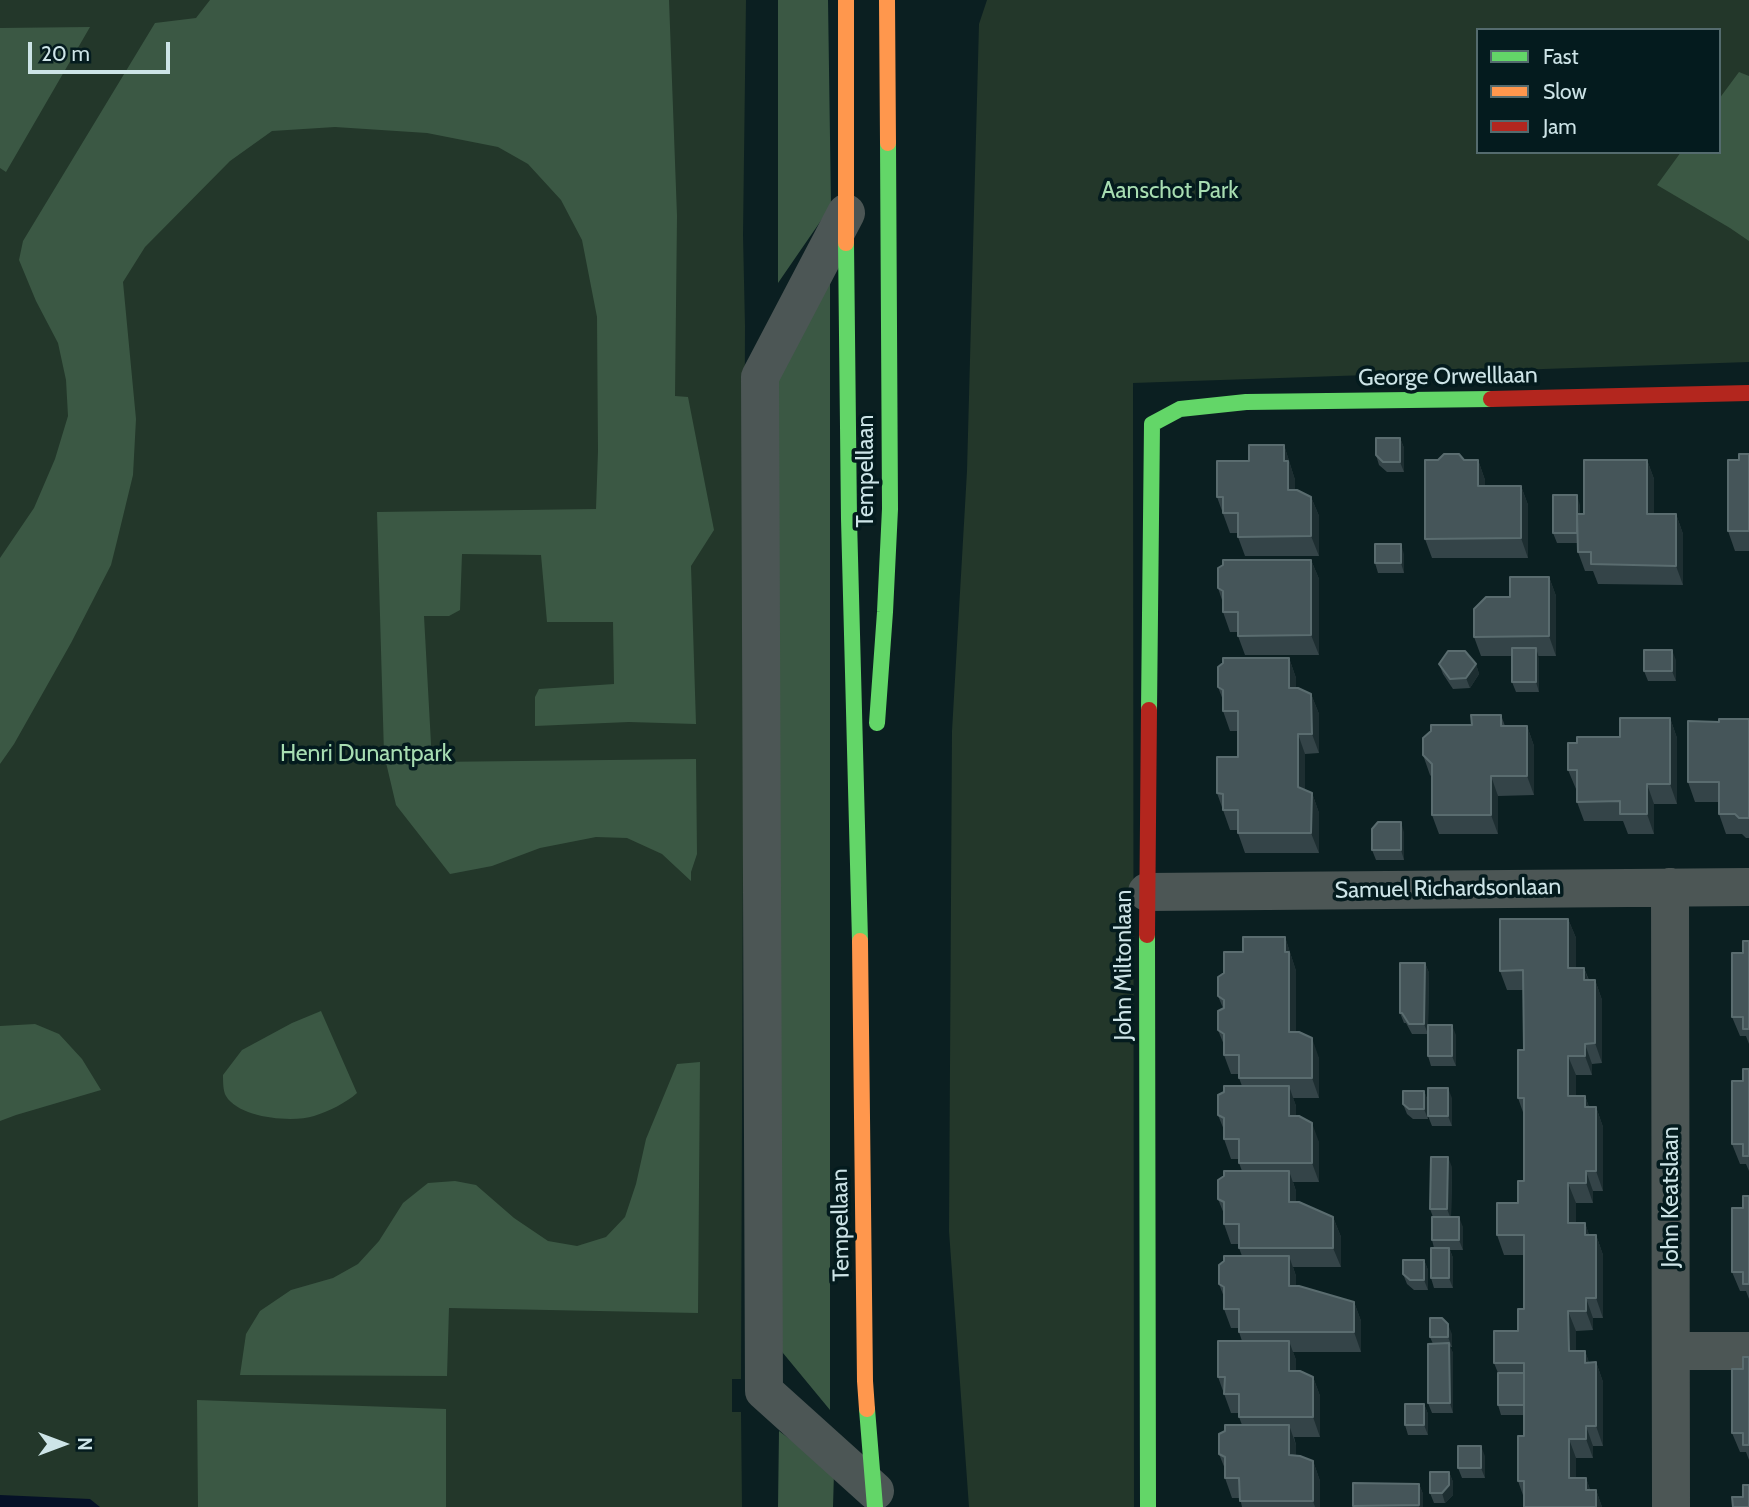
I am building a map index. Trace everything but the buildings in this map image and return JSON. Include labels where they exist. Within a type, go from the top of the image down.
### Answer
[{"type":"main road","name":"Tempellaan","points":[[846,0],[849,519],[860,942],[865,1381],[875,1499]]},
{"type":"main road","name":"Tempellaan","points":[[876,736],[890,509],[887,0]]},
{"type":"main road","name":"George Orwelllaan","points":[[1152,424],[1180,409],[1246,402],[1430,401],[1749,393]]},
{"type":"main road","name":"John Miltonlaan","points":[[1148,1507],[1147,892],[1152,424]]},
{"type":"main road","name":"Tempellaan","points":[[860,942],[872,791]]},
{"type":"street","points":[[846,213],[760,377],[764,1391],[875,1499]]},
{"type":"street","name":"John Keatslaan","points":[[1670,887],[1671,1507]]},
{"type":"street","name":"Samuel Richardsonlaan","points":[[1147,892],[1749,887]]},
{"type":"street","points":[[1671,1351],[1749,1351]]},
{"type":"green space","name":"Henri Dunantpark","points":[[0,0],[746,0],[743,235],[745,326],[741,1379],[732,1379],[732,1412],[741,1412],[742,1507],[0,1507]]},
{"type":"green space","points":[[210,0],[669,0],[677,216],[675,396],[688,397],[714,530],[691,566],[696,724],[629,722],[535,726],[535,697],[539,689],[614,684],[613,622],[547,622],[541,555],[462,554],[460,610],[449,616],[424,616],[432,762],[696,759],[697,854],[691,881],[662,854],[627,838],[596,837],[540,848],[492,866],[450,874],[396,805],[384,754],[377,512],[596,509],[597,317],[582,240],[561,200],[528,164],[498,147],[427,133],[335,127],[272,131],[230,161],[145,247],[123,282],[136,419],[133,475],[111,565],[71,643],[0,764],[0,558],[34,508],[55,459],[68,416],[66,380],[58,343],[19,260],[23,241],[155,23],[196,18]]},
{"type":"green space","points":[[778,0],[828,0],[831,206],[778,283]]},
{"type":"green space","name":"Aanschot Park","points":[[987,0],[1749,0],[1749,362],[1133,383],[1134,1507],[969,1507],[949,1231],[952,731],[967,471],[979,24]]},
{"type":"green space","points":[[90,27],[6,172],[0,168],[0,28]]},
{"type":"green space","points":[[1739,72],[1749,76],[1749,241],[1657,185],[1680,154],[1721,154],[1721,96]]},
{"type":"green space","points":[[830,279],[830,1410],[778,1347],[772,389]]},
{"type":"green space","points":[[321,1011],[357,1093],[314,1116],[293,1119],[254,1114],[242,1109],[226,1096],[223,1075],[242,1050]]},
{"type":"green space","points":[[35,1024],[59,1034],[82,1059],[101,1090],[0,1121],[0,1026]]},
{"type":"green space","points":[[700,1062],[698,1313],[449,1308],[447,1376],[240,1375],[246,1334],[260,1311],[291,1290],[333,1278],[358,1264],[379,1241],[403,1203],[428,1183],[455,1181],[476,1185],[514,1218],[548,1241],[577,1246],[606,1237],[625,1217],[646,1139],[677,1064]]},
{"type":"green space","points":[[197,1400],[446,1409],[446,1507],[198,1507]]},
{"type":"green space","points":[[779,1431],[834,1472],[833,1507],[778,1507]]},
{"type":"water","points":[[0,1495],[90,1499],[100,1507],[0,1507]]},
{"type":"traffic: fast","points":[[877,723],[890,509],[888,143]]},
{"type":"traffic: fast","points":[[846,243],[849,519],[860,941]]},
{"type":"traffic: fast","points":[[1149,710],[1152,424],[1180,409],[1246,402],[1491,399]]},
{"type":"traffic: fast","points":[[1147,935],[1148,1507]]},
{"type":"traffic: fast","points":[[867,1409],[875,1507]]},
{"type":"traffic: slow","points":[[846,0],[846,243]]},
{"type":"traffic: slow","points":[[887,0],[888,143]]},
{"type":"traffic: slow","points":[[860,941],[867,1409]]},
{"type":"traffic: jam","points":[[1491,399],[1749,393]]},
{"type":"traffic: jam","points":[[1147,935],[1149,710]]}]
